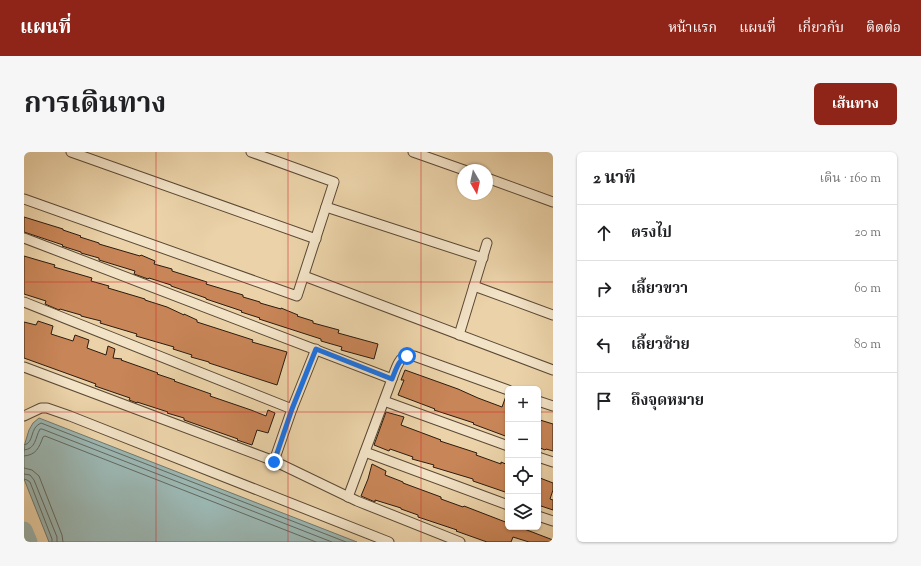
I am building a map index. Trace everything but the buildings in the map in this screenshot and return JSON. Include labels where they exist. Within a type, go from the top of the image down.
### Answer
[{"type":"street","points":[[71,152],[316,239]]},
{"type":"street","points":[[24,199],[297,296],[334,182],[250,152]]},
{"type":"street","points":[[412,152],[457,168]]},
{"type":"street","points":[[493,180],[553,202]]},
{"type":"street","points":[[326,207],[483,258]]},
{"type":"street","points":[[24,238],[392,379]]},
{"type":"street","points":[[459,335],[487,243]]},
{"type":"street","points":[[304,276],[553,370]]},
{"type":"street","points":[[474,286],[553,315]]},
{"type":"street","points":[[24,302],[292,409]]},
{"type":"street","points":[[274,462],[292,409],[316,349]]},
{"type":"street","points":[[348,497],[392,379],[402,358],[414,356],[505,389]]},
{"type":"street","points":[[24,367],[274,462],[348,497],[460,542]]},
{"type":"street","points":[[384,401],[505,445]]},
{"type":"street","points":[[541,402],[553,406]]},
{"type":"street","points":[[24,416],[41,408],[47,408],[389,542]]},
{"type":"street","points":[[365,452],[505,504]]},
{"type":"street","points":[[541,458],[553,462]]},
{"type":"street","points":[[541,517],[553,522]]},
{"type":"water","points":[[39,418],[357,542],[49,542],[24,479],[25,443],[29,430],[33,423]]},
{"type":"waterway","points":[[24,530],[29,542]]},
{"type":"route","points":[[274,462],[292,409],[316,349],[392,379],[399,362],[402,358],[407,356]]}]
